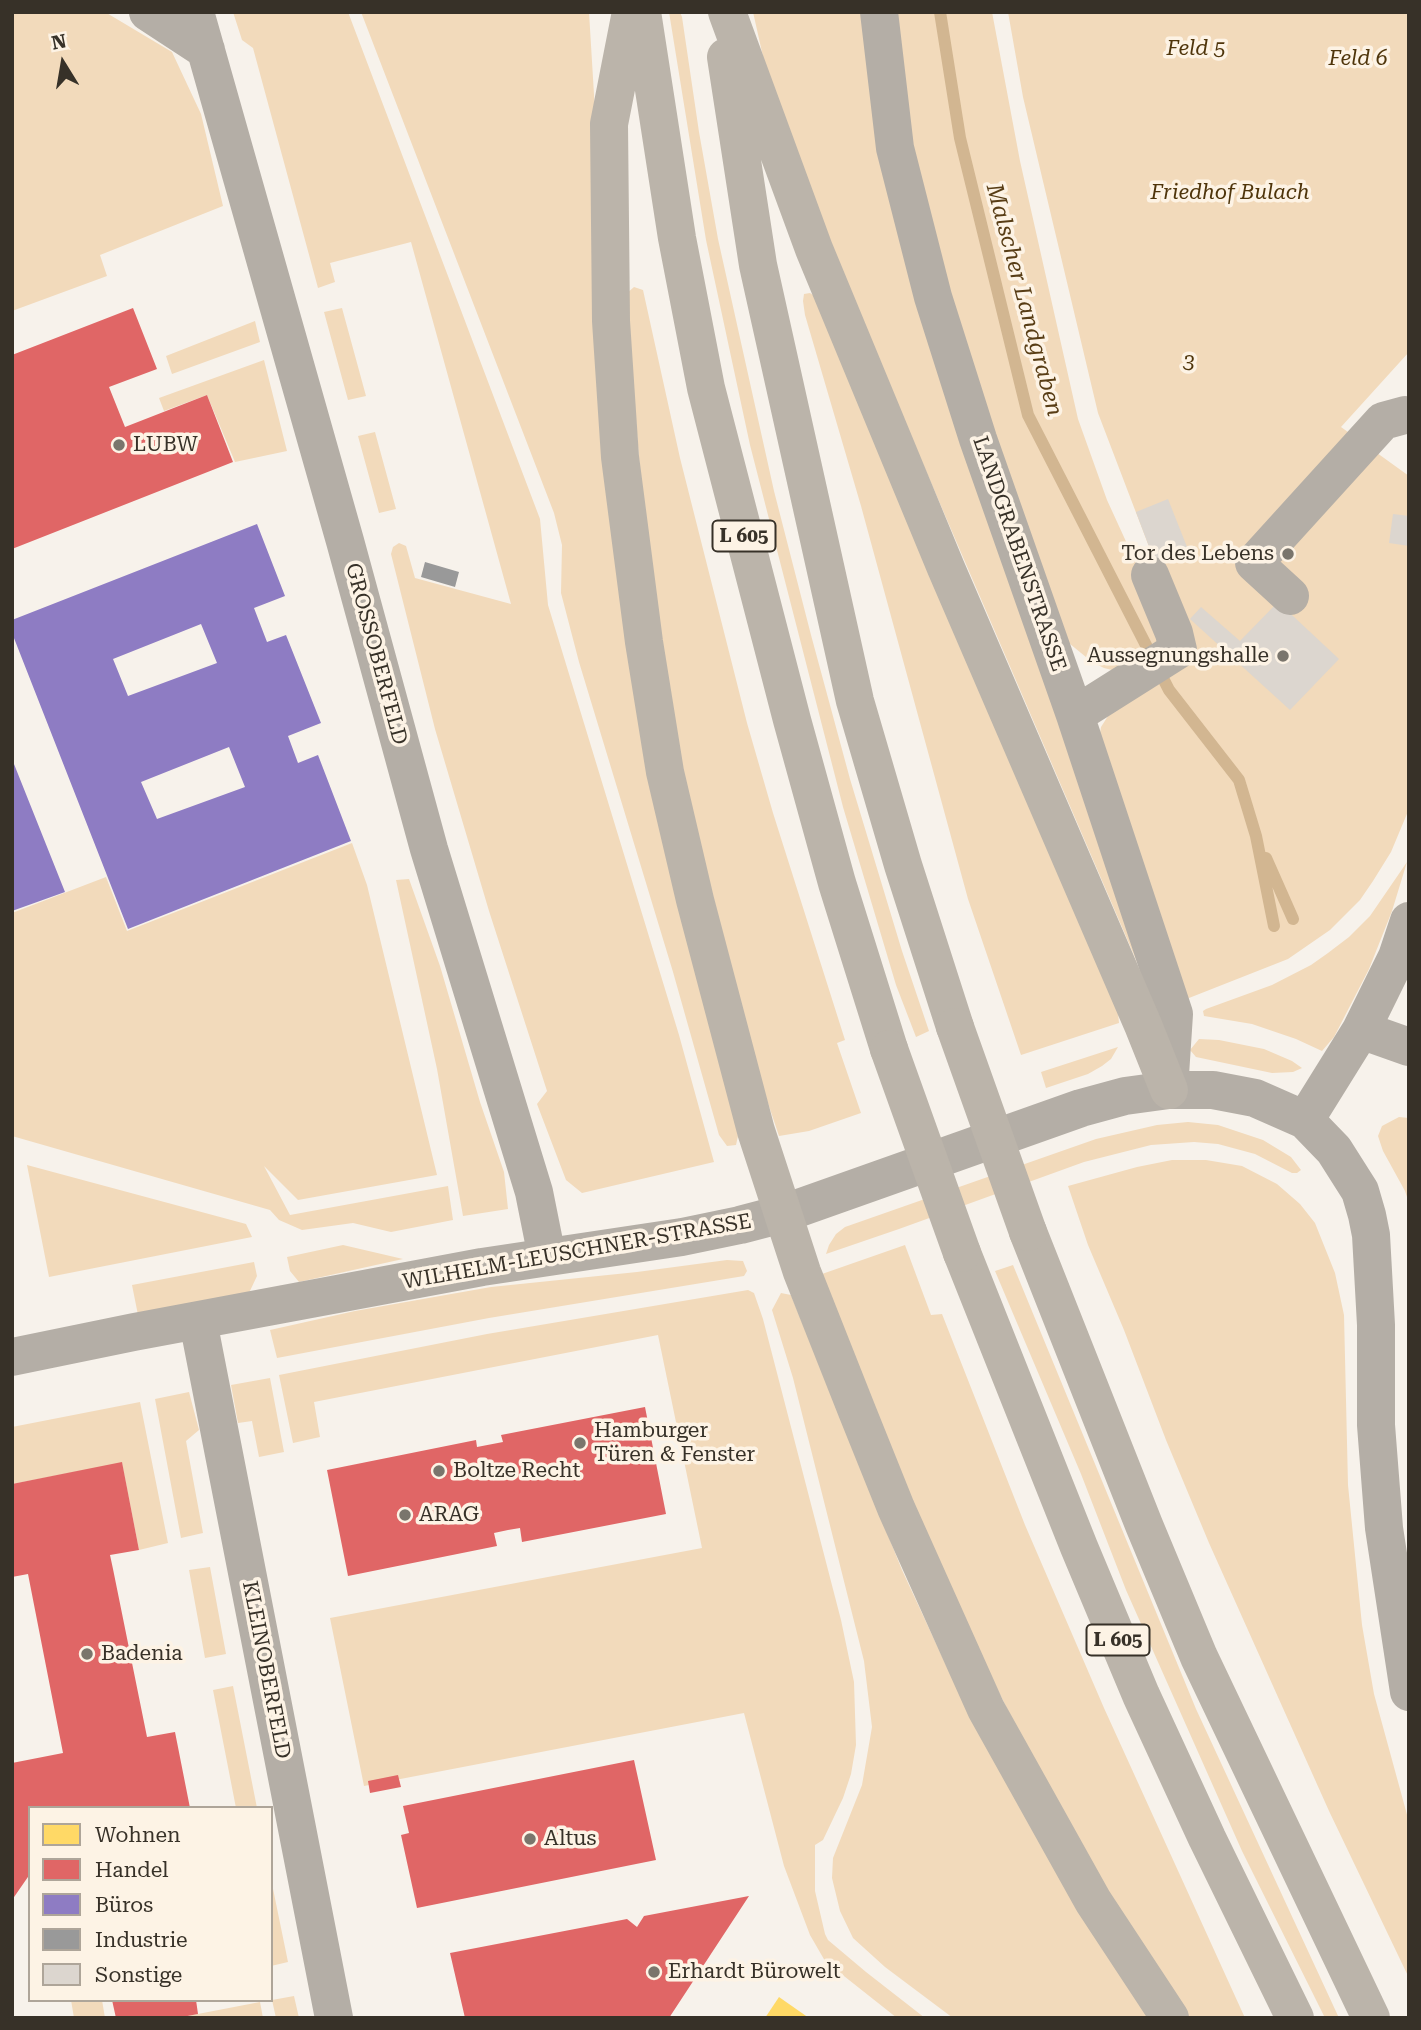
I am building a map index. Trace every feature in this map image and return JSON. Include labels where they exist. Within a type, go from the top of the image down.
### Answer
[{"type":"highway","points":[[631,12],[609,124],[611,321],[620,457],[644,642],[665,772],[695,900],[756,1132],[802,1272],[896,1508],[986,1709],[1093,1901],[1170,2018]]},
{"type":"highway","name":"L 605","points":[[642,12],[677,238],[706,388],[837,883],[889,1049],[962,1253],[1079,1548],[1141,1695],[1294,2018]]},
{"type":"highway","points":[[719,12],[758,265],[855,701],[903,865],[955,1027],[1028,1232],[1199,1657],[1370,2018]]},
{"type":"highway","points":[[727,12],[814,249],[946,568],[1169,1090]]},
{"type":"street","points":[[148,12],[206,50]]},
{"type":"street","name":"GROSSOBERFELD","points":[[195,12],[429,849],[536,1200],[547,1257]]},
{"type":"street","name":"LANDGRABENSTRASSE","points":[[879,12],[895,148],[933,297],[978,439],[1075,715],[1174,1014],[1169,1090]]},
{"type":"street","points":[[1290,596],[1254,563],[1383,421],[1407,413]]},
{"type":"street","points":[[1075,715],[1178,650],[1174,633],[1150,575]]},
{"type":"street","points":[[1409,921],[1397,957],[1361,1030],[1305,1120],[1335,1150],[1351,1174],[1360,1191],[1371,1235],[1376,1325],[1376,1425],[1382,1502],[1409,1692]]},
{"type":"street","points":[[1361,1030],[1409,1048]]},
{"type":"street","name":"WILHELM-LEUSCHNER-STRASSE","points":[[12,1357],[482,1267],[682,1237],[782,1214],[1081,1108],[1125,1096],[1169,1090],[1213,1090],[1255,1098],[1305,1120]]},
{"type":"street","name":"KLEINOBERFELD","points":[[198,1321],[334,2018]]},
{"type":"green space","points":[[12,12],[105,12],[172,52],[201,114],[223,206],[100,255],[107,276],[12,311]]},
{"type":"green space","points":[[233,12],[348,12],[540,519],[548,605],[679,1035],[714,1162],[582,1193],[566,1180],[537,1104],[547,1091],[489,911],[435,729],[391,554],[393,547],[399,543],[406,546],[415,578],[511,604],[411,242],[330,263],[335,282],[318,288],[253,48],[242,40]]},
{"type":"green space","points":[[361,12],[589,12],[595,111],[593,243],[738,1136],[736,1145],[727,1146],[719,1135],[673,972],[579,662],[561,593],[562,545],[554,513]]},
{"type":"green space","points":[[669,12],[680,12],[682,17],[718,239],[774,491],[850,779],[929,1031],[916,1037],[896,985],[843,807],[750,445],[706,240]]},
{"type":"green space","points":[[753,12],[869,12],[1155,1004],[819,222],[764,61]]},
{"type":"green space","points":[[887,12],[992,12],[1020,161],[1078,419],[1107,500],[1167,631],[1164,645],[1116,671],[1092,662],[1064,639],[939,294]]},
{"type":"green space","name":"Friedhof Bulach","points":[[1008,12],[1409,12],[1409,352],[1341,427],[1409,476],[1409,809],[1391,852],[1373,881],[1360,900],[1330,930],[1288,959],[1189,998],[1178,994],[1098,745],[1101,727],[1108,716],[1183,664],[1156,565],[1098,413],[1023,97]]},
{"type":"green space","points":[[634,287],[643,290],[680,458],[747,723],[845,1040],[837,1043],[861,1113],[809,1131],[779,1136],[760,1079],[684,783],[647,559],[626,294]]},
{"type":"green space","points":[[810,293],[816,297],[1118,1012],[1119,1023],[1021,1055],[968,899],[861,506],[805,315],[804,294]]},
{"type":"green space","points":[[342,308],[366,396],[348,400],[324,312]]},
{"type":"green space","points":[[255,321],[260,342],[172,374],[166,356]]},
{"type":"green space","points":[[264,360],[287,451],[235,462],[207,395],[164,411],[159,398]]},
{"type":"green space","points":[[375,432],[396,509],[379,513],[358,436]]},
{"type":"green space","points":[[352,843],[367,885],[437,1175],[298,1200],[264,1166],[290,1215],[448,1186],[453,1220],[391,1232],[353,1223],[302,1230],[279,1220],[270,1210],[12,1136],[12,913],[106,877],[127,931]]},
{"type":"green space","points":[[1407,862],[1392,911],[1369,969],[1334,1037],[1322,1051],[1252,1024],[1204,1016],[1203,1011],[1206,1009],[1272,985],[1328,953],[1370,916]]},
{"type":"green space","points":[[409,879],[440,966],[480,1102],[504,1172],[508,1209],[463,1216],[437,1069],[396,880]]},
{"type":"green space","points":[[1199,1039],[1264,1049],[1302,1068],[1293,1072],[1272,1073],[1196,1057],[1190,1050]]},
{"type":"green space","points":[[1118,1047],[1111,1059],[1088,1074],[1046,1088],[1041,1072]]},
{"type":"green space","points":[[1399,1117],[1409,1118],[1409,1203],[1378,1136],[1382,1126]]},
{"type":"green space","points":[[1188,1122],[1218,1125],[1263,1140],[1291,1157],[1301,1170],[1292,1173],[1255,1154],[1218,1144],[1194,1142],[1151,1145],[1084,1162],[826,1254],[836,1234],[845,1227],[1096,1139],[1157,1125]]},
{"type":"green space","points":[[1172,1160],[1206,1160],[1242,1166],[1277,1184],[1300,1204],[1315,1223],[1335,1273],[1344,1315],[1348,1485],[1362,1625],[1374,1694],[1409,1822],[1409,1978],[1329,1811],[1209,1543],[1088,1245],[1068,1186]]},
{"type":"green space","points":[[27,1165],[246,1224],[252,1237],[49,1277]]},
{"type":"green space","points":[[343,1245],[403,1259],[299,1282],[290,1271],[287,1257]]},
{"type":"green space","points":[[905,1245],[931,1315],[942,1314],[1025,1525],[1104,1708],[1245,2018],[1185,2018],[1067,1829],[944,1582],[822,1274]]},
{"type":"green space","points":[[727,1260],[743,1261],[747,1271],[744,1276],[489,1318],[277,1358],[270,1330],[355,1311],[491,1287]]},
{"type":"green space","points":[[254,1262],[257,1276],[249,1293],[138,1315],[132,1285]]},
{"type":"green space","points":[[1013,1265],[1196,1709],[1339,2018],[1325,2018],[1242,1851],[1126,1590],[1081,1474],[995,1271]]},
{"type":"green space","points":[[748,1290],[754,1293],[763,1319],[841,1620],[854,1682],[856,1745],[851,1774],[823,1840],[815,1845],[815,1891],[825,1934],[828,1940],[866,1972],[925,2018],[897,2018],[825,1961],[810,1935],[784,1866],[744,1713],[364,1786],[330,1618],[702,1548],[658,1335],[314,1402],[320,1437],[293,1443],[279,1375],[487,1334]]},
{"type":"green space","points":[[781,1293],[791,1295],[902,1570],[946,1665],[1149,2018],[953,2018],[885,1967],[853,1938],[840,1911],[832,1878],[833,1858],[862,1785],[872,1727],[864,1661],[793,1378],[772,1310]]},
{"type":"green space","points":[[270,1378],[284,1452],[259,1457],[252,1421],[238,1423],[231,1385]]},
{"type":"green space","points":[[189,1392],[199,1430],[186,1441],[203,1533],[181,1538],[155,1399]]},
{"type":"green space","points":[[140,1402],[168,1543],[139,1550],[122,1463],[12,1484],[12,1427]]},
{"type":"green space","points":[[210,1567],[226,1654],[205,1658],[189,1570]]},
{"type":"green space","points":[[233,1686],[257,1806],[236,1806],[213,1690]]},
{"type":"green space","points":[[273,1889],[288,1962],[273,1966]]},
{"type":"green space","points":[[294,1996],[299,2018],[276,2018],[273,2000]]},
{"type":"green space","points":[[71,2002],[102,2002],[105,2018],[74,2018]]},
{"type":"green space","points":[[260,2002],[263,2018],[177,2018]]},
{"type":"building: Wohnen","points":[[779,1997],[809,2018],[765,2018]]},
{"type":"building: Handel","name":"LUBW","points":[[133,308],[157,369],[109,387],[125,427],[207,395],[233,462],[12,549],[12,355]]},
{"type":"building: Handel","points":[[645,1407],[666,1514],[522,1542],[520,1528],[508,1530],[494,1533],[497,1546],[348,1576],[327,1470],[476,1440],[477,1447],[503,1442],[501,1435]]},
{"type":"building: Handel","name":"Badenia","points":[[122,1462],[139,1550],[110,1555],[147,1737],[175,1732],[190,1806],[28,1806],[28,1877],[12,1900],[12,1763],[63,1753],[28,1574],[12,1577],[12,1484]]},
{"type":"building: Handel","points":[[634,1760],[656,1860],[417,1908],[401,1835],[409,1833],[403,1806]]},
{"type":"building: Handel","points":[[398,1775],[401,1787],[370,1793],[368,1781]]},
{"type":"building: Handel","points":[[749,1896],[669,2018],[465,2018],[450,1953],[627,1919],[637,1927],[644,1916]]},
{"type":"building: Handel","points":[[112,2002],[196,2002],[198,2014],[177,2018],[116,2018]]},
{"type":"building: Büros","points":[[257,524],[285,596],[254,608],[267,642],[286,635],[321,723],[288,736],[298,763],[318,755],[351,841],[128,929],[12,633],[12,620]],"holes":[[[201,624],[217,663],[128,696],[113,659]],[[229,747],[245,787],[157,819],[141,782]]]},
{"type":"building: Büros","points":[[12,759],[65,892],[12,911]]},
{"type":"building: Industrie","points":[[425,562],[459,572],[455,587],[421,577]]},
{"type":"building: Sonstige","points":[[1168,499],[1189,552],[1156,565],[1136,512]]},
{"type":"building: Sonstige","points":[[1393,514],[1409,516],[1409,546],[1389,543]]},
{"type":"building: Sonstige","name":"Aussegnungshalle","points":[[1278,602],[1339,659],[1290,710],[1190,619],[1201,607],[1240,641]]},
{"type":"waterway","name":"Malscher Landgraben","points":[[940,12],[960,138],[1028,415],[1169,690],[1239,780],[1256,836],[1274,926]]},
{"type":"waterway","name":"Malscher Landgraben","points":[[1266,858],[1293,919]]},
{"type":"place","name":"LUBW","points":[[119,445]]},
{"type":"place","name":"Tor des Lebens","points":[[1288,554]]},
{"type":"place","name":"Aussegnungshalle","points":[[1283,656]]},
{"type":"place","name":"Hamburger Türen & Fenster","points":[[580,1443]]},
{"type":"place","name":"Boltze Recht","points":[[439,1471]]},
{"type":"place","name":"ARAG","points":[[405,1515]]},
{"type":"place","name":"Badenia","points":[[87,1654]]},
{"type":"place","name":"Altus","points":[[530,1839]]},
{"type":"place","name":"Erhardt Bürowelt","points":[[654,1972]]},
{"type":"park label","name":"Feld 5","points":[[1196,49]]},
{"type":"park label","name":"Feld 6","points":[[1358,59]]},
{"type":"park label","name":"3","points":[[1189,362]]}]
